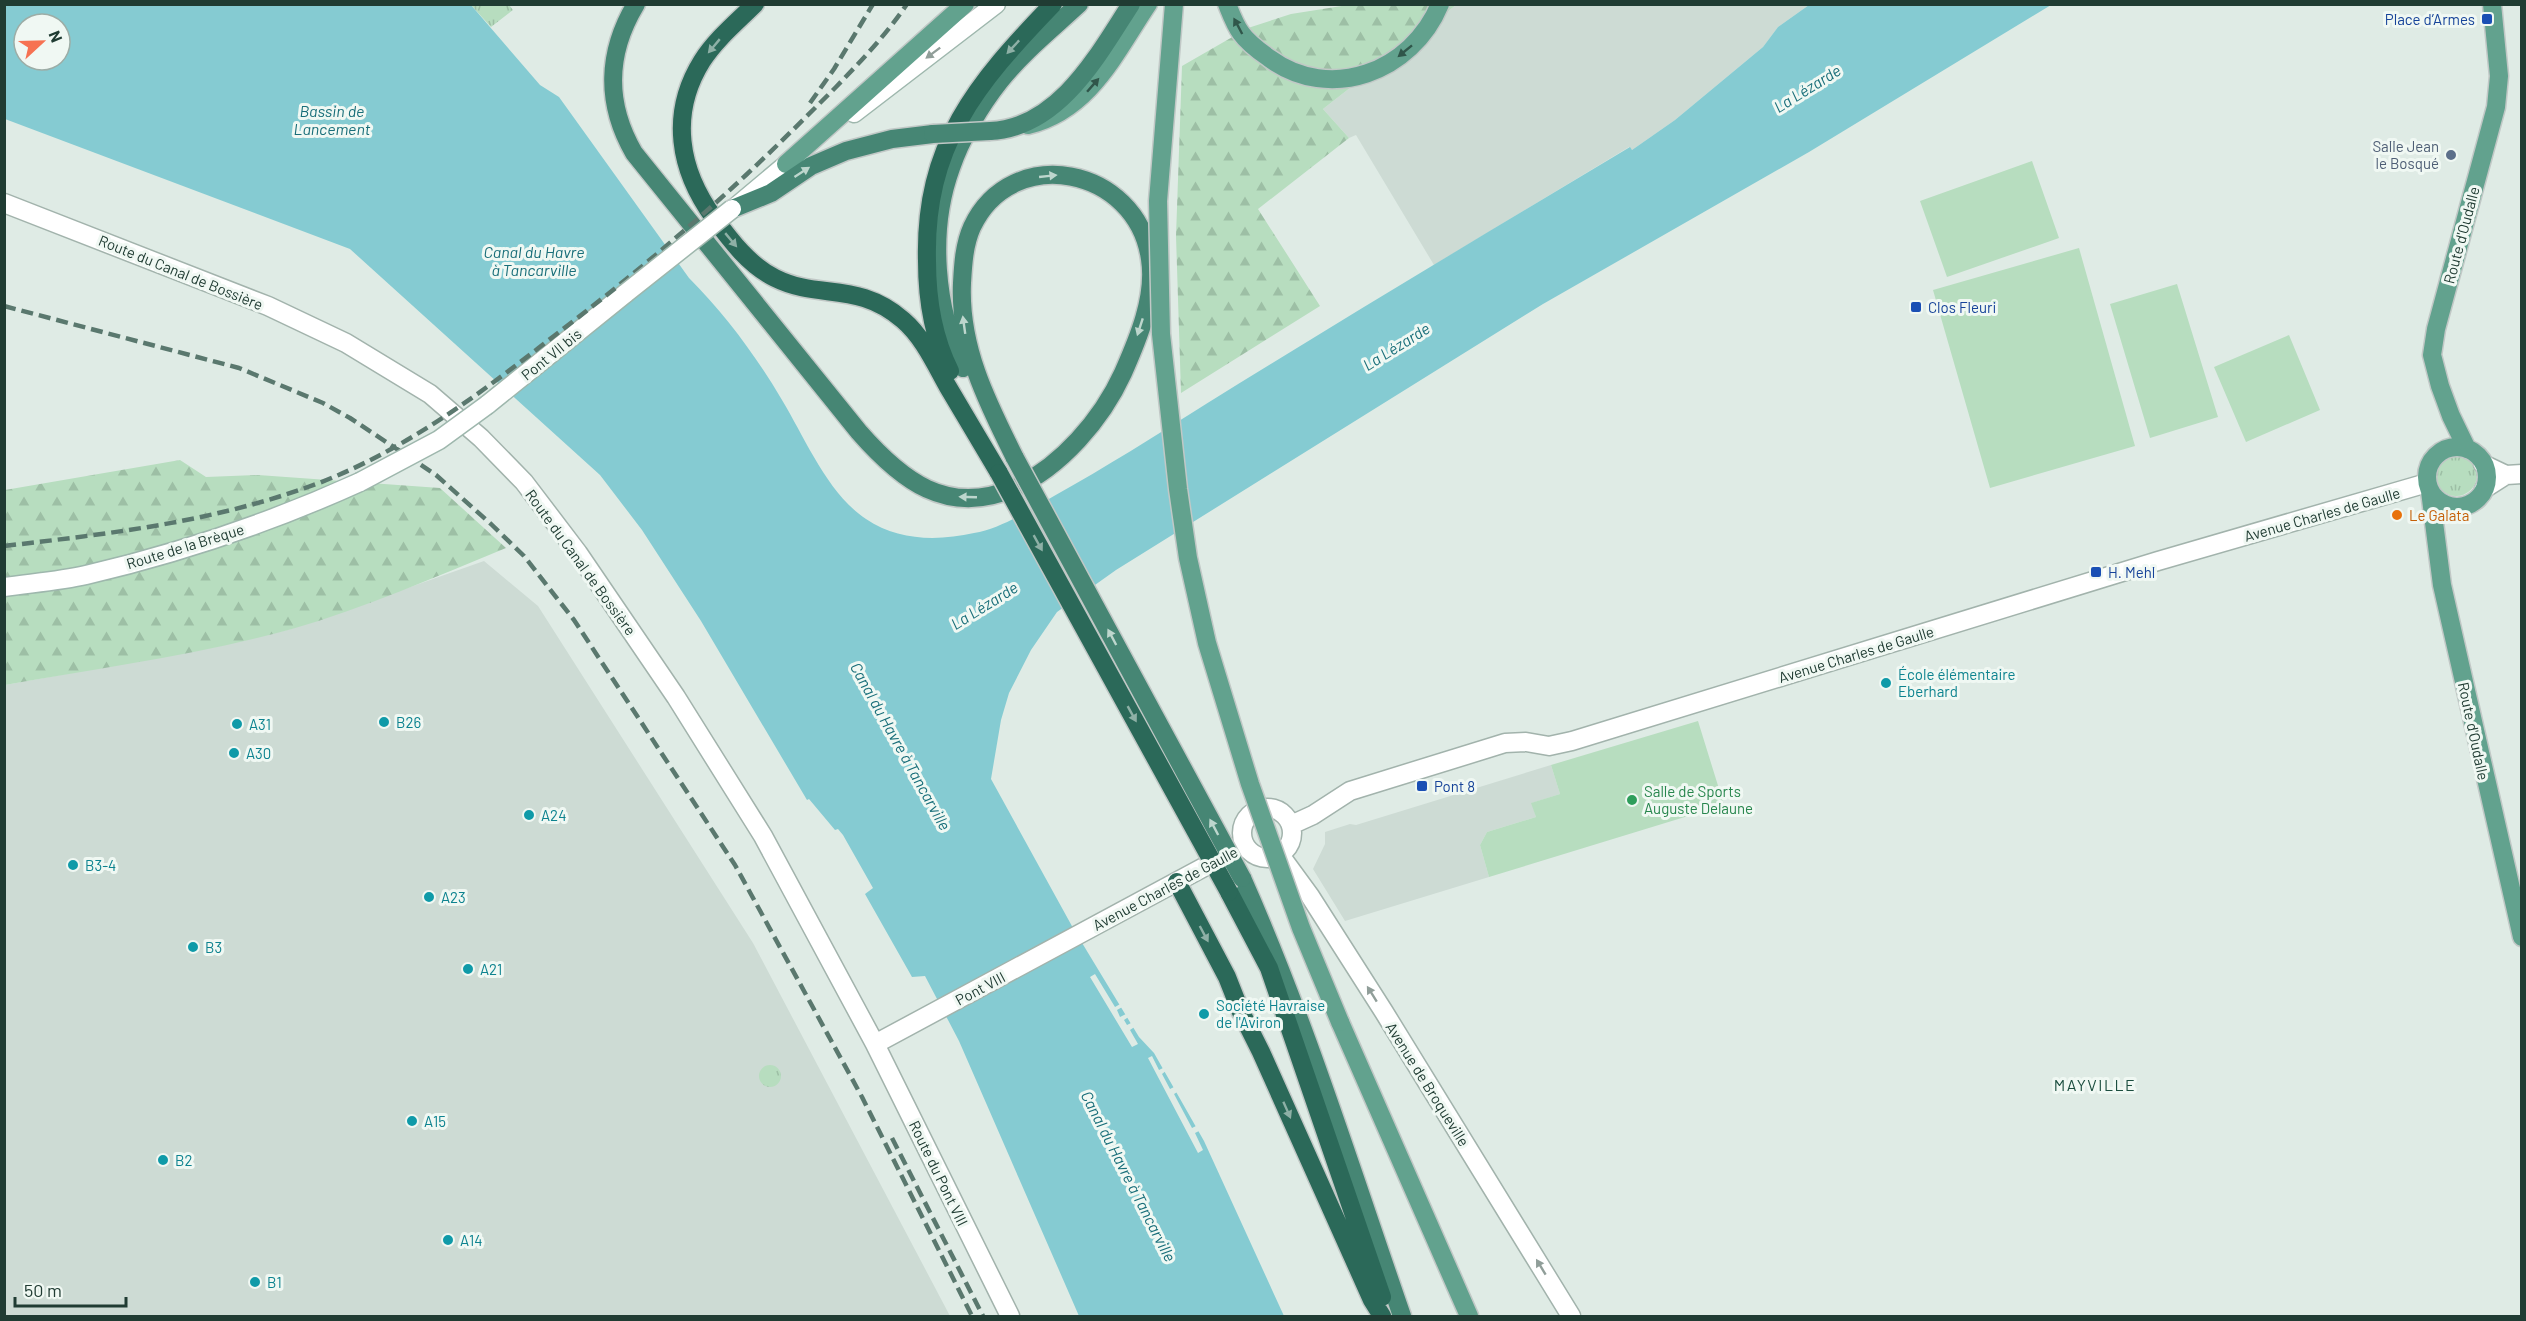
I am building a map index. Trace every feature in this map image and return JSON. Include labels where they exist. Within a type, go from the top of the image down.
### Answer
[{"type":"highway","points":[[636,4],[621,33],[613,72],[615,102],[628,143],[644,168],[859,432],[895,470],[923,487],[945,495],[960,497],[974,498],[1001,493],[1020,485],[1044,470],[1076,442],[1101,411],[1116,387],[1131,354],[1149,290],[1150,260],[1140,226],[1125,204],[1106,189],[1084,179],[1048,175],[1025,181],[1001,193],[981,213],[973,227],[964,258],[963,326],[967,344],[984,394],[1015,458],[1242,878],[1273,948],[1300,1020],[1402,1317]]},
{"type":"highway","points":[[755,4],[712,47],[702,61],[688,92],[682,124],[683,147],[688,170],[700,198],[732,242],[765,273],[797,286],[844,292],[868,299],[904,321],[922,342],[999,473],[1251,930],[1273,978],[1389,1317]]},
{"type":"highway","points":[[999,473],[946,364],[934,327],[927,282],[926,244],[929,202],[948,139],[968,104],[998,62],[1053,4]]},
{"type":"highway","points":[[1015,458],[962,366],[947,327],[939,287],[938,238],[943,199],[951,167],[981,109],[1000,80],[1079,4]]},
{"type":"highway","points":[[732,210],[771,193],[811,166],[846,151],[892,139],[933,134],[998,131],[1045,112],[1066,94],[1093,64],[1131,4]]},
{"type":"highway","points":[[1177,882],[1227,977],[1372,1300],[1382,1317]]},
{"type":"main road","points":[[786,164],[964,4]]},
{"type":"main road","points":[[998,131],[1044,121],[1079,100],[1100,76],[1148,4]]},
{"type":"main road","points":[[1174,4],[1158,201],[1161,334],[1176,478],[1188,558],[1207,643],[1251,784],[1301,928],[1469,1317]]},
{"type":"main road","points":[[1227,4],[1242,34],[1255,48],[1283,69],[1309,78],[1345,80],[1377,71],[1409,49],[1432,24],[1440,4]]},
{"type":"main road","name":"Route d'Oudalle","points":[[2467,449],[2451,416],[2432,355],[2436,329],[2455,255],[2494,119],[2499,76],[2492,4]]},
{"type":"main road","name":"Route d'Oudalle","points":[[2444,450],[2451,416]]},
{"type":"main road","points":[[2452,447],[2467,449],[2474,453],[2483,464],[2486,475],[2484,489],[2478,498],[2469,504],[2458,507],[2440,502],[2429,487],[2429,467],[2432,460],[2444,450],[2452,447]]},
{"type":"main road","name":"Route d'Oudalle","points":[[2429,487],[2442,585],[2522,937]]},
{"type":"main road","points":[[2434,524],[2447,505]]},
{"type":"street","name":"Pont VII bis","points":[[360,482],[449,433],[732,210],[786,164],[996,4]]},
{"type":"street","name":"Route du Canal de Bossière","points":[[4,203],[315,327],[407,378],[430,394],[481,438],[524,482],[549,513],[676,697],[763,836],[871,1037]]},
{"type":"street","points":[[2483,464],[2514,475]]},
{"type":"street","points":[[2484,489],[2514,475]]},
{"type":"street","name":"Route de la Brèque","points":[[4,587],[85,575],[153,556],[283,515],[360,482]]},
{"type":"street","name":"Avenue Charles de Gaulle","points":[[1280,855],[1260,858],[1245,845],[1242,835],[1244,824],[1253,813],[1260,809],[1268,808],[1282,813],[1291,825],[1313,815],[1350,791],[1505,743],[1526,742],[1550,746],[1572,741],[2158,561],[2429,487]]},
{"type":"street","points":[[1280,855],[1290,845],[1293,832],[1291,825]]},
{"type":"street","name":"Avenue Charles de Gaulle","points":[[1085,931],[1245,845]]},
{"type":"street","name":"Avenue de Broqueville","points":[[1280,855],[1310,896],[1571,1317]]},
{"type":"street","name":"Pont VIII","points":[[871,1037],[941,1009],[1085,931]]},
{"type":"street","name":"Route du Pont VIII","points":[[871,1037],[1010,1317]]},
{"type":"shaded area","points":[[1456,5],[1809,5],[1778,27],[1763,47],[1675,120],[1632,150],[1629,147],[1434,265],[1356,135],[1349,138],[1323,109]]},
{"type":"shaded area","points":[[484,561],[538,606],[753,943],[950,1316],[5,1316],[5,685],[215,647],[291,629]]},
{"type":"shaded area","points":[[1551,765],[1560,794],[1532,803],[1536,817],[1487,832],[1480,845],[1489,877],[1345,921],[1313,869],[1325,844],[1325,832],[1350,824],[1356,825]]},
{"type":"green space","points":[[471,5],[509,5],[513,10],[491,27]]},
{"type":"green space","points":[[1348,5],[1456,5],[1323,109],[1349,138],[1258,209],[1320,306],[1181,393],[1176,236],[1182,66],[1248,28],[1291,14]]},
{"type":"green space","points":[[2032,161],[2059,238],[1947,277],[1920,201]]},
{"type":"green space","points":[[2079,248],[2135,446],[1990,488],[1933,290]]},
{"type":"green space","points":[[2177,284],[2218,417],[2150,438],[2110,304]]},
{"type":"green space","points":[[2289,335],[2320,410],[2246,442],[2214,367]]},
{"type":"green space","points":[[2456,454],[2471,460],[2477,475],[2471,490],[2456,496],[2441,490],[2435,475],[2441,460]]},
{"type":"green space","points":[[180,460],[206,477],[258,475],[440,488],[506,548],[373,602],[292,629],[185,654],[5,685],[5,490]]},
{"type":"green space","name":"Salle de Sports Auguste Delaune","points":[[1698,721],[1724,805],[1489,877],[1480,845],[1487,832],[1536,817],[1531,803],[1560,794],[1551,765]]},
{"type":"green space","points":[[770,1065],[778,1068],[781,1076],[778,1084],[770,1087],[762,1084],[759,1076],[762,1068]]},
{"type":"water","points":[[4,5],[471,5],[540,85],[559,97],[689,278],[739,336],[772,384],[818,464],[840,495],[852,508],[878,526],[891,532],[932,538],[984,531],[1025,513],[1630,147],[1632,150],[1675,120],[1763,47],[1778,27],[1809,5],[2051,5],[1809,152],[1543,304],[1116,570],[1057,612],[1031,650],[1009,693],[1001,720],[991,779],[1073,928],[1139,1037],[1154,1053],[1204,1141],[1284,1316],[1079,1316],[959,1041],[925,976],[912,977],[865,894],[873,888],[843,835],[838,829],[835,830],[809,799],[807,800],[701,621],[642,530],[600,475],[350,249],[5,119]]},
{"type":"pier","points":[[1095,974],[1115,1007],[1122,1003],[1124,1006],[1117,1010],[1120,1017],[1128,1013],[1130,1016],[1124,1020],[1127,1025],[1133,1022],[1136,1026],[1130,1030],[1138,1044],[1132,1047],[1090,977]]},
{"type":"pier","points":[[1152,1056],[1159,1070],[1165,1067],[1167,1070],[1162,1074],[1170,1089],[1176,1086],[1179,1091],[1174,1094],[1192,1128],[1198,1125],[1201,1130],[1195,1133],[1203,1150],[1198,1153],[1148,1058]]},
{"type":"railway","points":[[810,103],[834,69],[873,4]]},
{"type":"railway","points":[[4,546],[125,531],[202,517],[241,507],[319,483],[383,454],[413,437],[471,399],[527,357],[628,278],[700,217],[836,87],[882,37],[907,4]]},
{"type":"railway","points":[[4,306],[239,368],[323,403],[350,418],[436,475],[524,556],[574,620],[735,865],[862,1097],[972,1316]]},
{"type":"railway","points":[[892,1138],[983,1316]]},
{"type":"place","name":"Place d’Armes","points":[[2487,19]]},
{"type":"place","name":"Salle Jean le Bosqué","points":[[2451,155]]},
{"type":"place","name":"Clos Fleuri","points":[[1916,307]]},
{"type":"place","name":"Le Galata","points":[[2397,515]]},
{"type":"place","name":"H. Mehl","points":[[2096,572]]},
{"type":"place","name":"École élémentaire Eberhard","points":[[1886,683]]},
{"type":"place","name":"B26","points":[[384,722]]},
{"type":"place","name":"A31","points":[[237,724]]},
{"type":"place","name":"A30","points":[[234,753]]},
{"type":"place","name":"Pont 8","points":[[1422,786]]},
{"type":"place","name":"Salle de Sports Auguste Delaune","points":[[1632,800]]},
{"type":"place","name":"A24","points":[[529,815]]},
{"type":"place","name":"B3-4","points":[[73,865]]},
{"type":"place","name":"A23","points":[[429,897]]},
{"type":"place","name":"B3","points":[[193,947]]},
{"type":"place","name":"A21","points":[[468,969]]},
{"type":"place","name":"Société Havraise de l'Aviron","points":[[1204,1014]]},
{"type":"place","name":"A15","points":[[412,1121]]},
{"type":"place","name":"B2","points":[[163,1160]]},
{"type":"place","name":"A14","points":[[448,1240]]},
{"type":"place","name":"B1","points":[[255,1282]]},
{"type":"district","name":"MAYVILLE","points":[[2095,1084]]},
{"type":"water label","name":"La Lézarde","points":[[1807,88]]},
{"type":"water label","name":"Bassin de Lancement","points":[[332,119]]},
{"type":"water label","name":"Canal du Havre à Tancarville","points":[[534,260]]},
{"type":"water label","name":"La Lézarde","points":[[1396,346]]},
{"type":"water label","name":"La Lézarde","points":[[984,605]]},
{"type":"water label","name":"Canal du Havre à Tancarville","points":[[901,746]]},
{"type":"water label","name":"Canal du Havre à Tancarville","points":[[1129,1176]]}]
